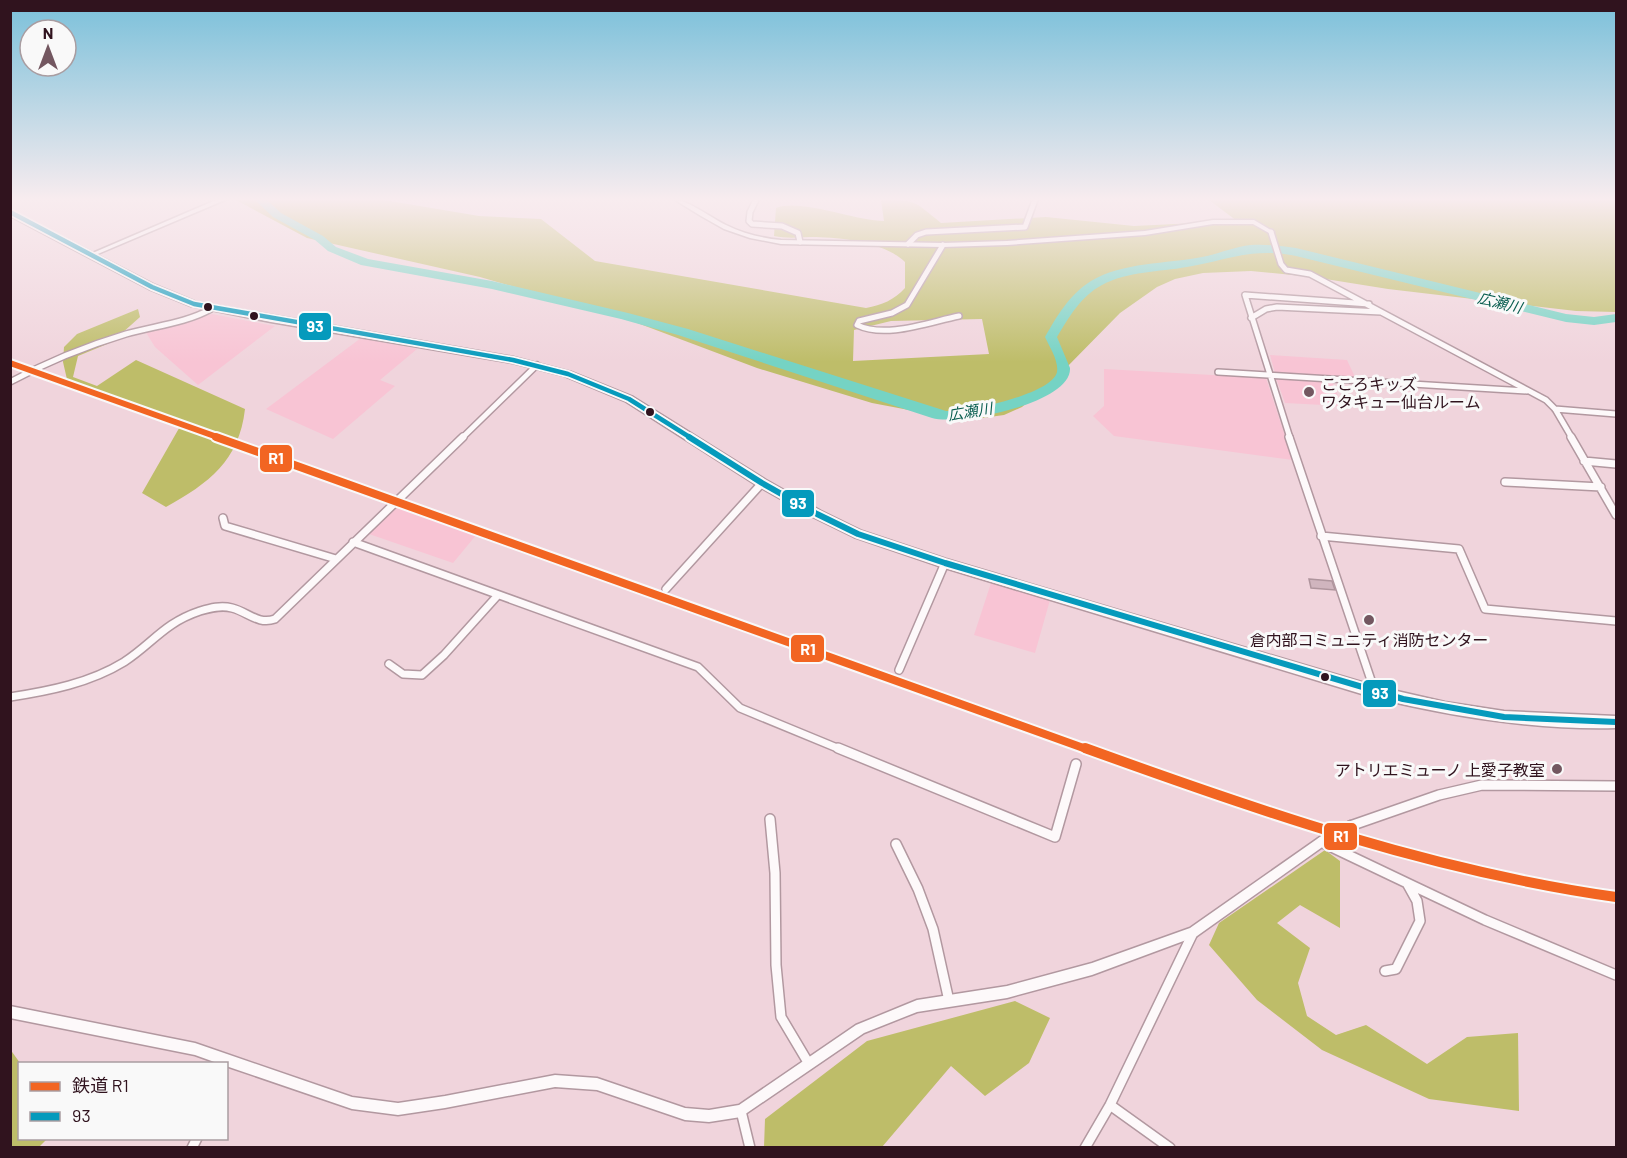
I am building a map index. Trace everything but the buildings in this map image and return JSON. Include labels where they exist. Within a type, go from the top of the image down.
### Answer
[{"type":"highway","points":[[91,255],[179,299],[211,309],[455,349],[537,365],[584,380],[629,399],[762,483],[817,514],[858,534],[945,563],[1375,693],[1444,709],[1490,716],[1535,720],[1617,722]]},
{"type":"street","points":[[938,254],[907,305],[892,313],[859,321],[857,325],[866,329],[890,329],[959,316]]},
{"type":"street","points":[[1278,254],[1281,264],[1289,272],[1310,274],[1546,400],[1555,409],[1617,515]]},
{"type":"street","points":[[1369,304],[1245,295],[1321,536],[1375,693]]},
{"type":"street","points":[[1251,318],[1266,309],[1289,306],[1384,312]]},
{"type":"street","points":[[10,382],[79,349],[199,316],[211,309]]},
{"type":"street","points":[[10,697],[54,689],[94,677],[129,658],[170,623],[207,609],[231,607],[258,620],[270,621],[278,617],[537,365]]},
{"type":"street","points":[[1218,372],[1530,391]]},
{"type":"street","points":[[1555,409],[1617,414]]},
{"type":"street","points":[[1584,461],[1617,464]]},
{"type":"street","points":[[1505,482],[1601,487]]},
{"type":"street","points":[[666,589],[762,483]]},
{"type":"street","points":[[223,518],[225,526],[336,559]]},
{"type":"street","points":[[1321,536],[1459,549],[1485,609],[1617,621]]},
{"type":"street","points":[[353,542],[699,667],[740,708],[1055,837],[1076,764]]},
{"type":"street","points":[[899,670],[945,563]]},
{"type":"street","points":[[389,664],[403,674],[422,675],[444,655],[498,595]]},
{"type":"street","points":[[228,1063],[352,1103],[398,1109],[555,1081],[597,1084],[685,1114],[709,1116],[741,1111],[860,1029],[917,1006],[1007,992],[1092,969],[1193,932],[1321,842],[1350,826],[1439,795],[1482,785],[1617,786]]},
{"type":"street","points":[[770,819],[775,873],[776,965],[781,1017],[809,1064]]},
{"type":"street","points":[[1321,842],[1485,920],[1617,975]]},
{"type":"street","points":[[896,844],[918,889],[933,929],[949,1001]]},
{"type":"street","points":[[1385,971],[1396,969],[1420,921],[1418,901],[1407,883]]},
{"type":"street","points":[[1085,1148],[1110,1106],[1193,932]]},
{"type":"street","points":[[10,1012],[195,1049],[225,1062]]},
{"type":"street","points":[[1110,1106],[1170,1148]]},
{"type":"street","points":[[741,1111],[750,1148]]},
{"type":"shaded area","points":[[378,254],[586,254],[595,261],[866,308],[897,296],[905,288],[905,262],[894,254],[1616,254],[1616,312],[1576,311],[1251,271],[1203,273],[1175,279],[1157,287],[1120,313],[1063,371],[1022,407],[1004,415],[982,418],[930,414],[872,403],[757,368],[632,321],[480,277]],"holes":[[[982,319],[989,354],[853,361],[854,330],[891,321]]]},
{"type":"shaded area","points":[[138,309],[140,317],[112,342],[78,356],[73,377],[97,386],[136,360],[245,409],[242,427],[229,457],[196,489],[166,507],[142,493],[182,423],[69,388],[63,362],[64,347],[77,334]]},
{"type":"shaded area","points":[[212,314],[275,326],[198,385],[155,347],[145,331]]},
{"type":"shaded area","points":[[361,338],[417,349],[380,380],[395,386],[333,439],[266,409]]},
{"type":"shaded area","points":[[1270,355],[1347,360],[1355,377],[1275,373]]},
{"type":"shaded area","points":[[1104,369],[1266,378],[1293,460],[1114,436],[1093,416],[1104,406]]},
{"type":"shaded area","name":"こころキッズ ワタキュー仙台ルーム","points":[[1276,378],[1332,381],[1342,406],[1285,403]]},
{"type":"shaded area","points":[[395,507],[477,534],[453,563],[369,534]]},
{"type":"shaded area","points":[[991,583],[1050,600],[1035,653],[974,635]]},
{"type":"shaded area","points":[[1325,850],[1340,861],[1340,928],[1300,905],[1277,923],[1310,948],[1298,983],[1307,1016],[1336,1035],[1366,1025],[1427,1064],[1467,1037],[1518,1033],[1519,1111],[1429,1099],[1322,1050],[1257,1000],[1209,945],[1219,923]]},
{"type":"shaded area","points":[[1015,1001],[1050,1018],[1029,1063],[985,1096],[951,1066],[882,1147],[764,1147],[765,1119],[867,1041]]},
{"type":"shaded area","points":[[10,1049],[19,1062],[18,1140],[46,1140],[39,1147],[11,1147]]},
{"type":"waterway","name":"広瀬川","points":[[345,254],[365,262],[492,285],[624,316],[683,332],[946,416],[970,414],[1001,407],[1036,395],[1060,380],[1064,368],[1051,337],[1065,312],[1080,295],[1096,283],[1132,271],[1204,260],[1224,254]]},
{"type":"waterway","name":"広瀬川","points":[[1304,254],[1566,318],[1594,321],[1616,318]]},
{"type":"rail line","name":"R1","points":[[10,363],[1249,807],[1339,836],[1431,861],[1523,882],[1616,897]]},
{"type":"transit line","name":"93","points":[[90,254],[152,287],[194,304],[513,360],[568,374],[629,399],[762,483],[817,514],[858,534],[945,563],[1403,699],[1460,711],[1504,717],[1616,722]]},
{"type":"place","name":"こころキッズ ワタキュー仙台ルーム","points":[[1309,392]]},
{"type":"place","name":"倉内部コミュニティ消防センター","points":[[1369,620]]},
{"type":"place","name":"アトリエミューノ 上愛子教室","points":[[1557,769]]}]
